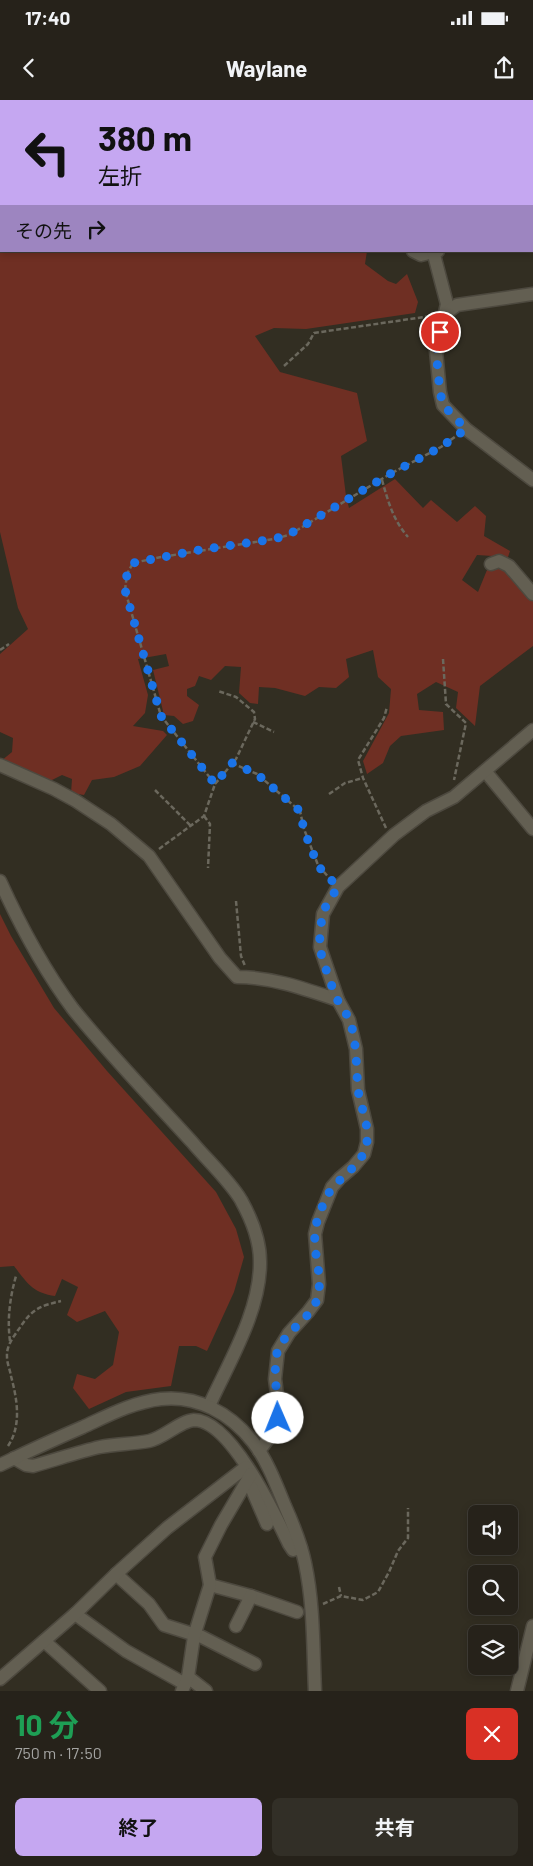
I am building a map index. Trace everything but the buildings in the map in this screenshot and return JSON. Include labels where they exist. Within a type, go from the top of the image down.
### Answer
[{"type":"street","points":[[415,252],[421,255],[435,252],[447,304],[436,351],[443,405],[466,429],[533,480]]},
{"type":"street","points":[[445,314],[457,305],[533,294]]},
{"type":"street","points":[[491,564],[499,561],[509,566],[533,594]]},
{"type":"street","points":[[259,1451],[268,1439],[278,1418],[275,1379],[278,1350],[289,1333],[317,1300],[319,1284],[314,1234],[326,1199],[340,1178],[364,1154],[367,1142],[367,1129],[358,1090],[356,1049],[350,1020],[338,1000],[320,948],[323,914],[338,887],[394,835],[426,811],[450,799],[533,730]]},
{"type":"street","points":[[0,765],[76,801],[111,824],[148,856],[220,958],[237,977],[250,977],[298,986],[338,1000]]},
{"type":"street","points":[[485,771],[533,829]]},
{"type":"street","points":[[0,881],[52,980],[93,1032],[240,1198],[256,1232],[260,1260],[258,1291],[250,1314],[209,1406]]},
{"type":"street","points":[[8,1461],[115,1412],[150,1400],[174,1398],[193,1400],[209,1406],[239,1428],[259,1451],[278,1487],[301,1548],[312,1609],[316,1691]]},
{"type":"street","points":[[8,1461],[33,1466],[100,1447],[152,1440],[190,1421],[196,1420],[212,1426],[224,1436],[248,1474],[263,1491],[289,1544],[294,1550],[301,1548]]},
{"type":"street","points":[[248,1474],[267,1524]]},
{"type":"street","points":[[0,1679],[75,1614],[167,1528],[248,1474]]},
{"type":"street","points":[[185,1684],[194,1636],[210,1585],[205,1557],[248,1474]]},
{"type":"street","points":[[116,1574],[148,1604],[164,1625],[202,1637],[255,1664]]},
{"type":"street","points":[[210,1585],[251,1596],[297,1612]]},
{"type":"street","points":[[236,1626],[251,1596]]},
{"type":"street","points":[[75,1614],[126,1651],[185,1684],[206,1691]]},
{"type":"street","points":[[517,1691],[533,1626]]},
{"type":"street","points":[[44,1641],[100,1691]]},
{"type":"path","points":[[284,366],[308,344],[314,333],[445,314]]},
{"type":"path","points":[[215,784],[161,716],[125,590],[127,574],[133,563],[288,535],[441,447],[466,429]]},
{"type":"path","points":[[382,480],[393,515],[408,537]]},
{"type":"path","points":[[0,650],[9,644]]},
{"type":"path","points":[[443,660],[446,704],[466,723],[450,799]]},
{"type":"path","points":[[148,856],[204,816],[215,784],[232,763],[253,722],[254,712],[236,697],[218,691]]},
{"type":"path","points":[[387,707],[384,718],[358,760],[363,778],[386,828],[394,835]]},
{"type":"path","points":[[253,722],[274,732]]},
{"type":"path","points":[[232,763],[257,774],[300,811],[304,830],[318,866],[338,887]]},
{"type":"path","points":[[329,794],[344,784],[363,778]]},
{"type":"path","points":[[155,790],[192,826]]},
{"type":"path","points":[[204,816],[210,824],[208,868]]},
{"type":"path","points":[[236,901],[241,956],[250,977]]},
{"type":"path","points":[[10,1342],[8,1331],[10,1306],[16,1276]]},
{"type":"path","points":[[8,1461],[4,1452],[16,1430],[17,1416],[15,1392],[6,1356],[10,1342],[33,1310],[61,1301]]},
{"type":"path","points":[[312,1609],[341,1596],[363,1600],[378,1592],[398,1551],[408,1538],[408,1508]]},
{"type":"path","points":[[339,1587],[341,1596]]},
{"type":"shaded area","points":[[0,252],[367,252],[365,264],[388,281],[396,284],[407,274],[418,302],[415,313],[306,329],[274,328],[255,336],[280,372],[357,393],[367,441],[341,456],[349,508],[395,479],[423,508],[431,500],[457,522],[475,506],[486,516],[484,536],[510,551],[508,557],[477,555],[462,580],[478,592],[487,570],[498,566],[507,570],[533,599],[533,646],[480,686],[475,726],[456,708],[458,692],[436,682],[417,694],[419,710],[443,712],[444,730],[401,736],[390,746],[383,763],[367,774],[363,761],[389,713],[391,689],[378,677],[373,650],[346,659],[349,677],[336,688],[319,687],[305,696],[275,688],[259,687],[258,704],[250,703],[239,693],[241,667],[225,666],[211,680],[199,676],[195,686],[187,689],[187,696],[199,705],[193,721],[183,724],[174,716],[164,715],[153,670],[169,666],[166,654],[138,659],[148,695],[145,713],[133,726],[163,731],[167,735],[140,766],[114,777],[92,780],[84,795],[71,793],[72,779],[62,775],[48,782],[1,761],[12,752],[13,738],[0,732],[0,654],[28,629],[18,608],[0,532]]},
{"type":"shaded area","points":[[0,914],[54,1008],[107,1071],[216,1192],[236,1229],[244,1257],[234,1292],[207,1351],[196,1346],[179,1346],[171,1386],[126,1392],[89,1409],[73,1388],[77,1374],[95,1379],[113,1365],[119,1332],[105,1311],[77,1322],[67,1315],[78,1287],[62,1279],[55,1296],[47,1295],[31,1286],[14,1266],[0,1267]]},
{"type":"route","points":[[278,1418],[275,1379],[278,1350],[289,1333],[317,1300],[319,1284],[314,1234],[326,1199],[332,1188],[364,1154],[367,1142],[367,1129],[358,1090],[356,1049],[350,1020],[338,1000],[320,948],[323,914],[338,887],[318,866],[304,830],[300,811],[257,774],[232,763],[215,784],[161,716],[125,590],[127,574],[133,563],[288,535],[390,474],[441,447],[466,429],[443,405],[436,351],[440,332]]}]
